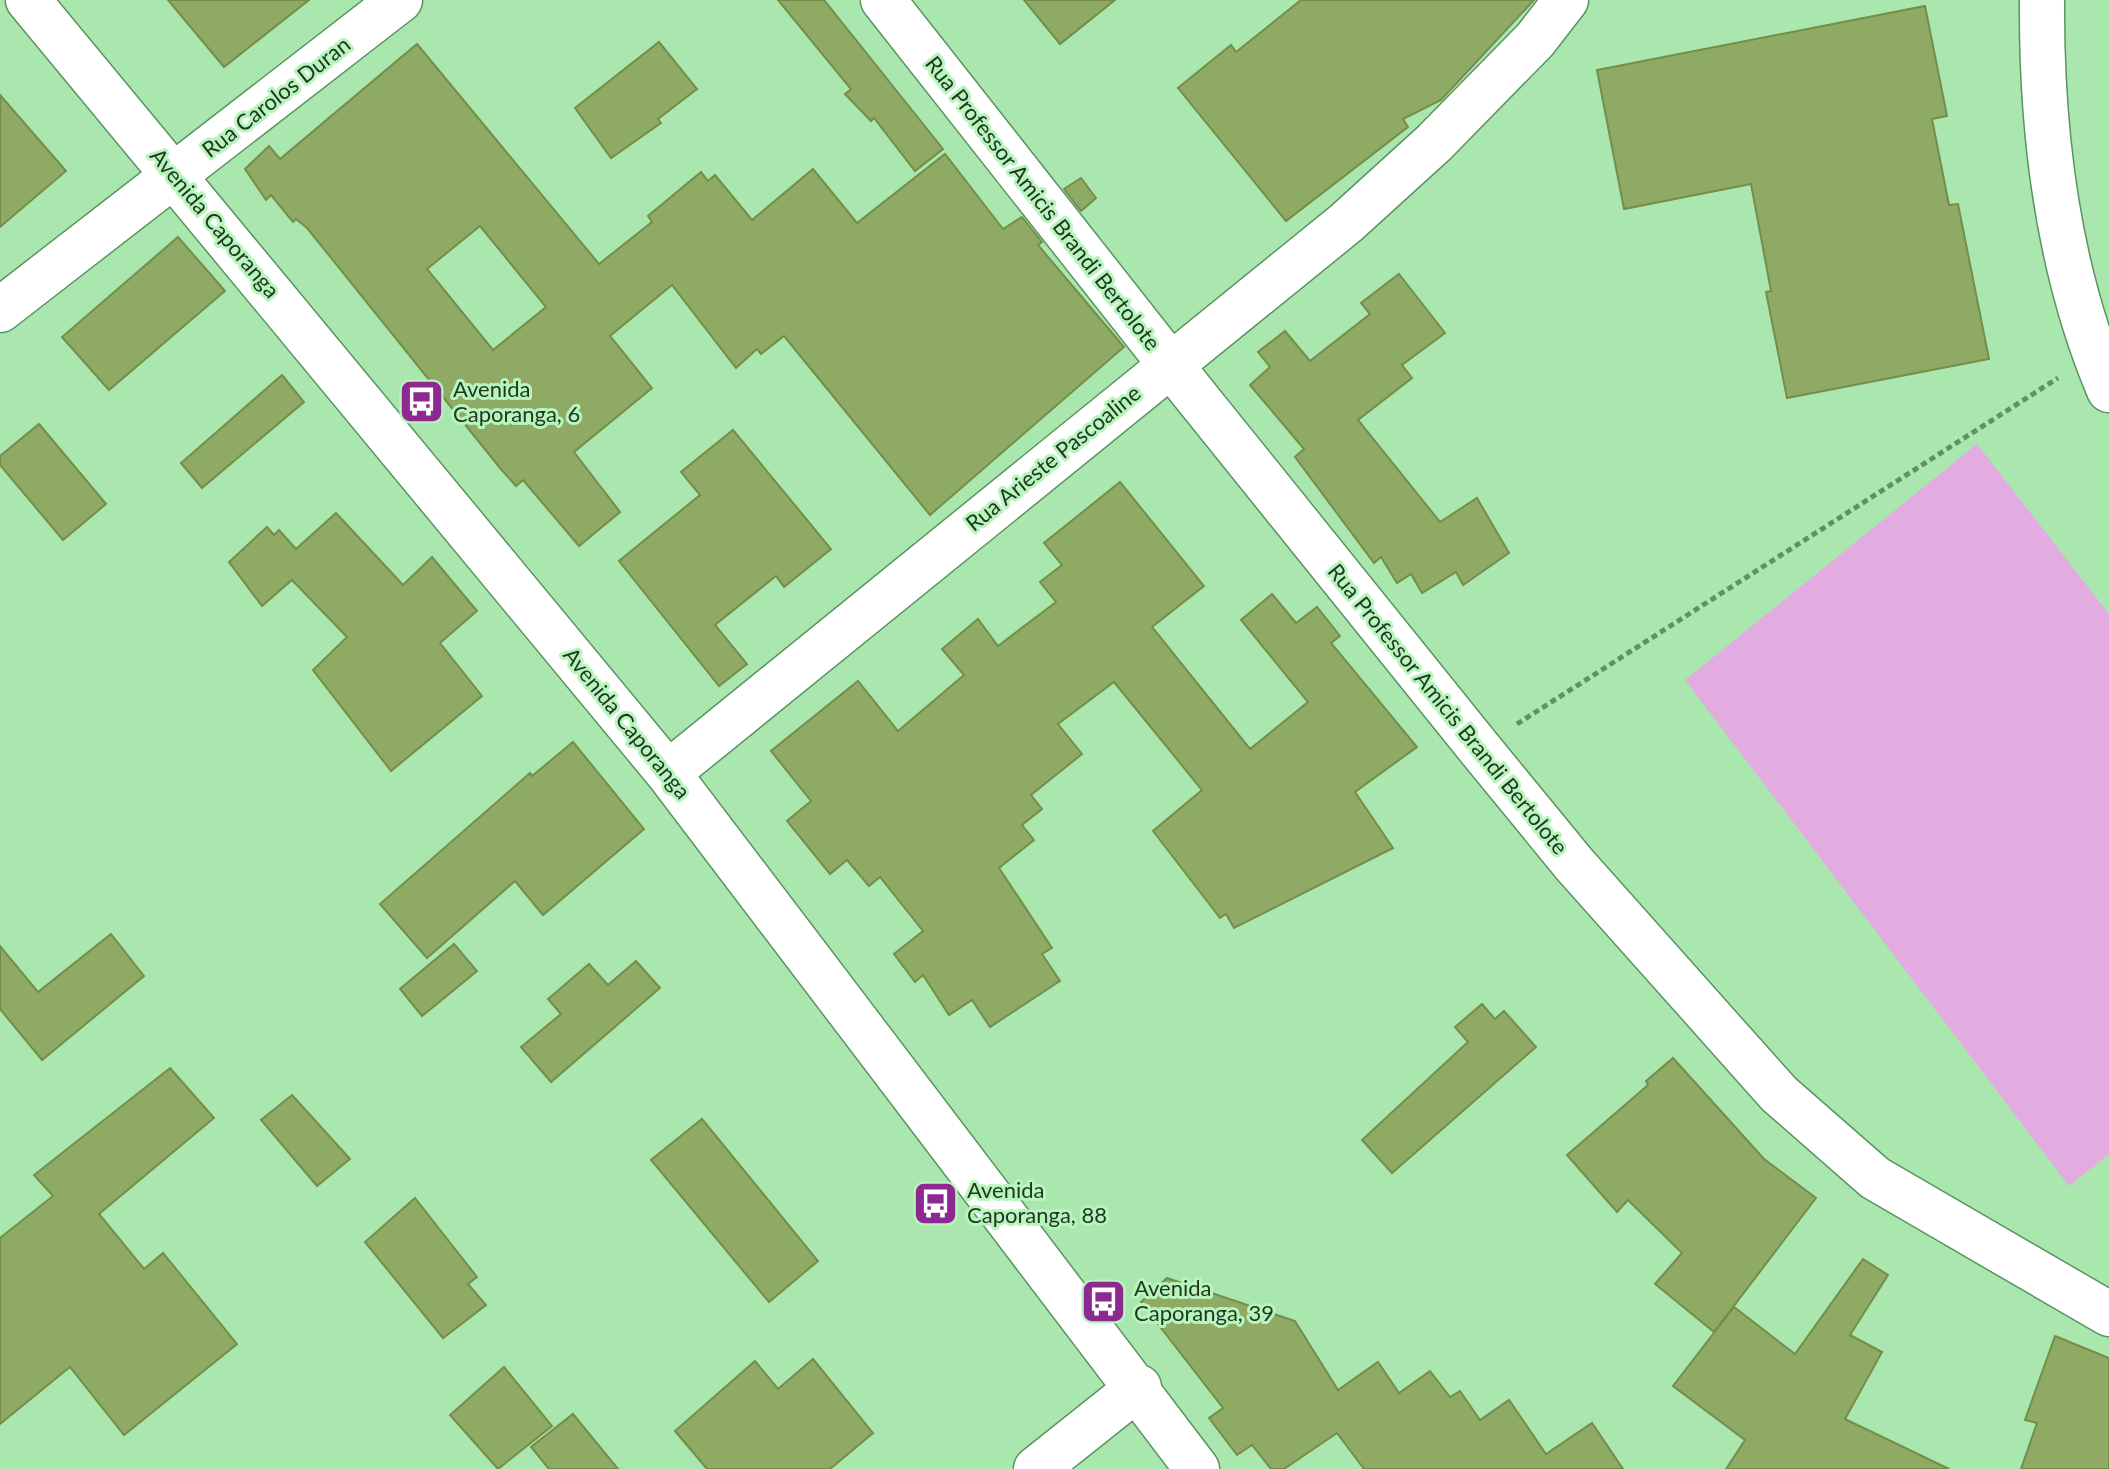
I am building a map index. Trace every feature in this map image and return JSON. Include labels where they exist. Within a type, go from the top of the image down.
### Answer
[{"type":"street","name":"Avenida Caporanga","points":[[28,0],[177,175],[668,773],[1139,1387],[1197,1469]]},
{"type":"street","name":"Rua Carolos Duran","points":[[0,310],[400,0]]},
{"type":"street","name":"Rua Professor Amicis Brandi Bertolote","points":[[883,0],[1169,363],[1574,864],[1779,1094],[1875,1178],[2109,1314]]},
{"type":"street","name":"Rua Arieste Pascoaline","points":[[668,773],[1169,363],[1346,223],[1423,153],[1535,40],[1566,0]]},
{"type":"street","points":[[2042,0],[2045,132],[2074,285],[2102,372]]},
{"type":"street","points":[[1036,1469],[1139,1387]]},
{"type":"path","points":[[1479,748],[2102,372]]},
{"type":"shaded area","points":[[1977,444],[2109,614],[2109,1154],[2069,1186],[1685,680]]},
{"type":"building","points":[[168,0],[309,0],[224,67]]},
{"type":"building","points":[[778,0],[824,0],[943,149],[915,171],[874,118],[871,121],[845,94],[851,89]]},
{"type":"building","points":[[1024,0],[1115,0],[1060,44]]},
{"type":"building","points":[[1301,0],[1534,0],[1441,100],[1403,119],[1408,127],[1286,221],[1178,88],[1231,45],[1236,52]]},
{"type":"building","points":[[1925,6],[1947,116],[1932,119],[1949,205],[1958,204],[1989,359],[1787,398],[1766,292],[1771,291],[1751,184],[1624,209],[1597,70]]},
{"type":"building","points":[[659,42],[697,89],[658,119],[661,123],[611,158],[575,108]]},
{"type":"building","points":[[417,44],[599,264],[652,222],[648,216],[701,172],[708,181],[715,175],[752,220],[813,169],[857,223],[945,154],[1003,229],[1022,217],[1042,242],[1038,245],[1124,347],[930,515],[784,336],[761,354],[757,349],[736,368],[672,285],[610,336],[652,388],[574,452],[620,512],[579,546],[523,480],[516,486],[500,468],[307,228],[296,219],[293,222],[271,195],[266,200],[245,169],[269,146],[280,159]],"holes":[[[480,226],[546,307],[493,350],[427,269]]]},
{"type":"building","points":[[0,95],[66,171],[0,227]]},
{"type":"building","points":[[1081,178],[1096,198],[1081,211],[1064,189]]},
{"type":"building","points":[[178,237],[225,291],[109,390],[62,337]]},
{"type":"building","points":[[1399,274],[1445,333],[1402,365],[1412,378],[1358,420],[1440,522],[1477,498],[1509,553],[1463,585],[1456,572],[1422,593],[1411,574],[1397,583],[1381,557],[1374,563],[1295,457],[1304,449],[1250,385],[1270,367],[1258,352],[1285,331],[1310,361],[1370,314],[1361,303]]},
{"type":"building","points":[[282,375],[304,402],[202,488],[181,463]]},
{"type":"building","points":[[39,424],[106,504],[63,540],[0,465],[0,456]]},
{"type":"building","points":[[733,430],[831,549],[784,587],[776,576],[715,625],[747,664],[719,686],[619,561],[700,495],[681,472]]},
{"type":"building","points":[[1120,482],[1204,586],[1152,627],[1250,749],[1308,702],[1241,620],[1272,594],[1296,623],[1317,607],[1340,636],[1331,643],[1417,747],[1355,792],[1393,848],[1234,928],[1226,914],[1220,918],[1153,831],[1202,790],[1114,682],[1058,724],[1082,754],[1031,795],[1042,809],[1022,825],[1034,840],[999,868],[1052,948],[1042,954],[1060,981],[990,1027],[972,1000],[949,1015],[923,975],[915,982],[894,954],[923,931],[880,877],[869,886],[847,860],[830,874],[787,821],[811,801],[771,751],[858,681],[898,731],[964,675],[942,649],[978,619],[998,646],[1056,602],[1040,582],[1062,565],[1044,543]]},
{"type":"building","points":[[336,513],[403,585],[432,557],[477,611],[440,643],[482,696],[391,771],[313,670],[347,637],[292,580],[262,606],[229,562],[267,527],[274,535],[279,530],[296,549]]},
{"type":"building","points":[[573,742],[644,829],[543,915],[515,881],[427,958],[380,904],[530,773],[532,776]]},
{"type":"building","points":[[111,934],[144,976],[42,1060],[0,1009],[0,946],[38,992]]},
{"type":"building","points":[[454,944],[477,971],[422,1016],[400,989]]},
{"type":"building","points":[[636,961],[660,988],[551,1082],[521,1047],[561,1014],[548,999],[589,964],[608,985]]},
{"type":"building","points":[[1482,1004],[1495,1019],[1504,1011],[1536,1047],[1392,1173],[1362,1140],[1468,1042],[1455,1027]]},
{"type":"building","points":[[1673,1058],[1764,1159],[1816,1198],[1714,1332],[1655,1284],[1682,1253],[1628,1200],[1617,1212],[1567,1155],[1648,1085],[1646,1081]]},
{"type":"building","points":[[170,1068],[214,1118],[99,1214],[144,1269],[163,1253],[237,1344],[124,1435],[70,1367],[0,1424],[0,1238],[53,1196],[34,1175]]},
{"type":"building","points":[[292,1095],[350,1159],[317,1186],[261,1120]]},
{"type":"building","points":[[702,1119],[818,1261],[769,1302],[651,1160]]},
{"type":"building","points":[[415,1198],[477,1277],[468,1284],[486,1305],[443,1338],[365,1242]]},
{"type":"building","points":[[1863,1259],[1888,1275],[1850,1335],[1882,1352],[1845,1419],[1949,1469],[1726,1469],[1745,1440],[1673,1386],[1734,1307],[1795,1354]]},
{"type":"building","points":[[1167,1278],[1295,1321],[1338,1390],[1378,1362],[1399,1393],[1430,1371],[1450,1397],[1460,1391],[1480,1420],[1509,1400],[1546,1454],[1592,1423],[1623,1469],[1364,1469],[1337,1433],[1284,1469],[1271,1469],[1252,1445],[1237,1455],[1209,1418],[1223,1408],[1141,1302]]},
{"type":"building","points":[[2055,1336],[2109,1358],[2109,1469],[2021,1469],[2037,1423],[2025,1420]]},
{"type":"building","points":[[813,1359],[873,1433],[830,1469],[707,1469],[675,1431],[755,1361],[778,1389]]},
{"type":"building","points":[[504,1367],[552,1426],[498,1469],[450,1415]]},
{"type":"building","points":[[573,1414],[618,1469],[549,1469],[531,1447]]},
{"type":"place","name":"Avenida Caporanga, 6","points":[[422,402]]},
{"type":"place","name":"Avenida Caporanga, 88","points":[[936,1203]]},
{"type":"place","name":"Avenida Caporanga, 39","points":[[1103,1301]]}]
